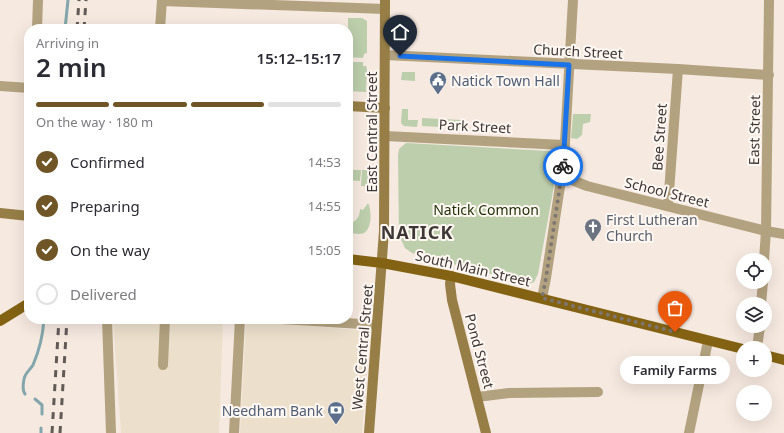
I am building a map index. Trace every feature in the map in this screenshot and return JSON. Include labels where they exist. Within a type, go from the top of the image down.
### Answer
[{"type":"main road","name":"East Central Street","points":[[382,263],[384,231],[385,4]]},
{"type":"main road","points":[[353,106],[385,108]]},
{"type":"main road","points":[[0,213],[24,215]]},
{"type":"main road","name":"South Main Street","points":[[353,260],[382,263],[451,276],[736,347]]},
{"type":"main road","name":"West Central Street","points":[[369,433],[382,263]]},
{"type":"main road","name":"Pond Street","points":[[451,276],[450,284],[452,300],[486,433]]},
{"type":"main road","points":[[0,321],[24,306]]},
{"type":"main road","points":[[772,357],[784,360]]},
{"type":"street","points":[[37,24],[38,0]]},
{"type":"street","points":[[160,24],[162,0],[385,4]]},
{"type":"street","points":[[542,298],[562,176],[573,0]]},
{"type":"street","name":"East Street","points":[[764,253],[770,0]]},
{"type":"street","name":"Church Street","points":[[385,55],[569,65],[678,69],[769,75]]},
{"type":"street","name":"Bee Street","points":[[668,206],[678,69]]},
{"type":"street","points":[[0,86],[24,88]]},
{"type":"street","name":"Park Street","points":[[385,136],[564,145]]},
{"type":"street","name":"School Street","points":[[562,176],[587,186],[766,231],[784,234]]},
{"type":"street","points":[[107,324],[111,433]]},
{"type":"street","points":[[163,365],[165,324]]},
{"type":"street","points":[[234,433],[240,324]]},
{"type":"street","points":[[353,324],[377,325]]},
{"type":"street","points":[[689,433],[708,340]]},
{"type":"street","points":[[477,398],[509,393],[598,392]]},
{"type":"shaded area","points":[[113,324],[223,324],[219,433],[121,433]]},
{"type":"shaded area","points":[[246,324],[283,324],[370,331],[362,433],[240,433]]},
{"type":"green space","points":[[348,18],[362,18],[367,21],[367,53],[364,54],[363,58],[353,57],[353,24],[348,24]]},
{"type":"green space","points":[[353,62],[363,62],[363,66],[366,66],[366,92],[353,91]]},
{"type":"green space","points":[[402,72],[415,72],[415,81],[401,80]]},
{"type":"green space","points":[[402,109],[408,109],[408,120],[418,120],[417,127],[404,126],[401,123]]},
{"type":"green space","points":[[573,114],[591,114],[590,122],[583,124],[582,135],[577,139],[571,138]]},
{"type":"green space","points":[[422,118],[461,120],[460,128],[422,126]]},
{"type":"green space","name":"Natick Common","points":[[406,143],[549,151],[554,155],[558,164],[538,274],[534,282],[529,284],[426,257],[412,253],[405,248],[399,235],[398,156],[399,149]]},
{"type":"green space","points":[[353,170],[361,170],[360,181],[353,180]]},
{"type":"green space","points":[[362,170],[369,170],[369,192],[364,186],[361,186]]},
{"type":"green space","points":[[368,203],[370,210],[369,228],[364,233],[353,233],[353,222],[357,219],[360,209],[363,210]]},
{"type":"waterway","points":[[66,24],[68,0]]},
{"type":"waterway","points":[[25,394],[23,389],[24,379],[26,373],[33,365],[37,354],[42,337],[43,324]]},
{"type":"waterway","points":[[35,399],[42,405],[42,414]]},
{"type":"waterway","points":[[41,428],[41,433]]},
{"type":"railway","points":[[77,24],[79,0]]},
{"type":"railway","points":[[84,24],[86,0]]},
{"type":"railway","points":[[52,433],[59,324]]},
{"type":"railway","points":[[60,433],[67,324]]},
{"type":"way so far","points":[[563,166],[542,298],[675,332]]},
{"type":"place","name":"Natick Town Hall","points":[[438,95]]},
{"type":"place","name":"First Lutheran Church","points":[[593,242]]},
{"type":"place","name":"Family Farms","points":[[675,332]]},
{"type":"place","name":"Needham Bank","points":[[336,425]]},
{"type":"district","name":"NATICK","points":[[417,232]]},
{"type":"route","points":[[400,56],[569,65],[563,166]]}]
